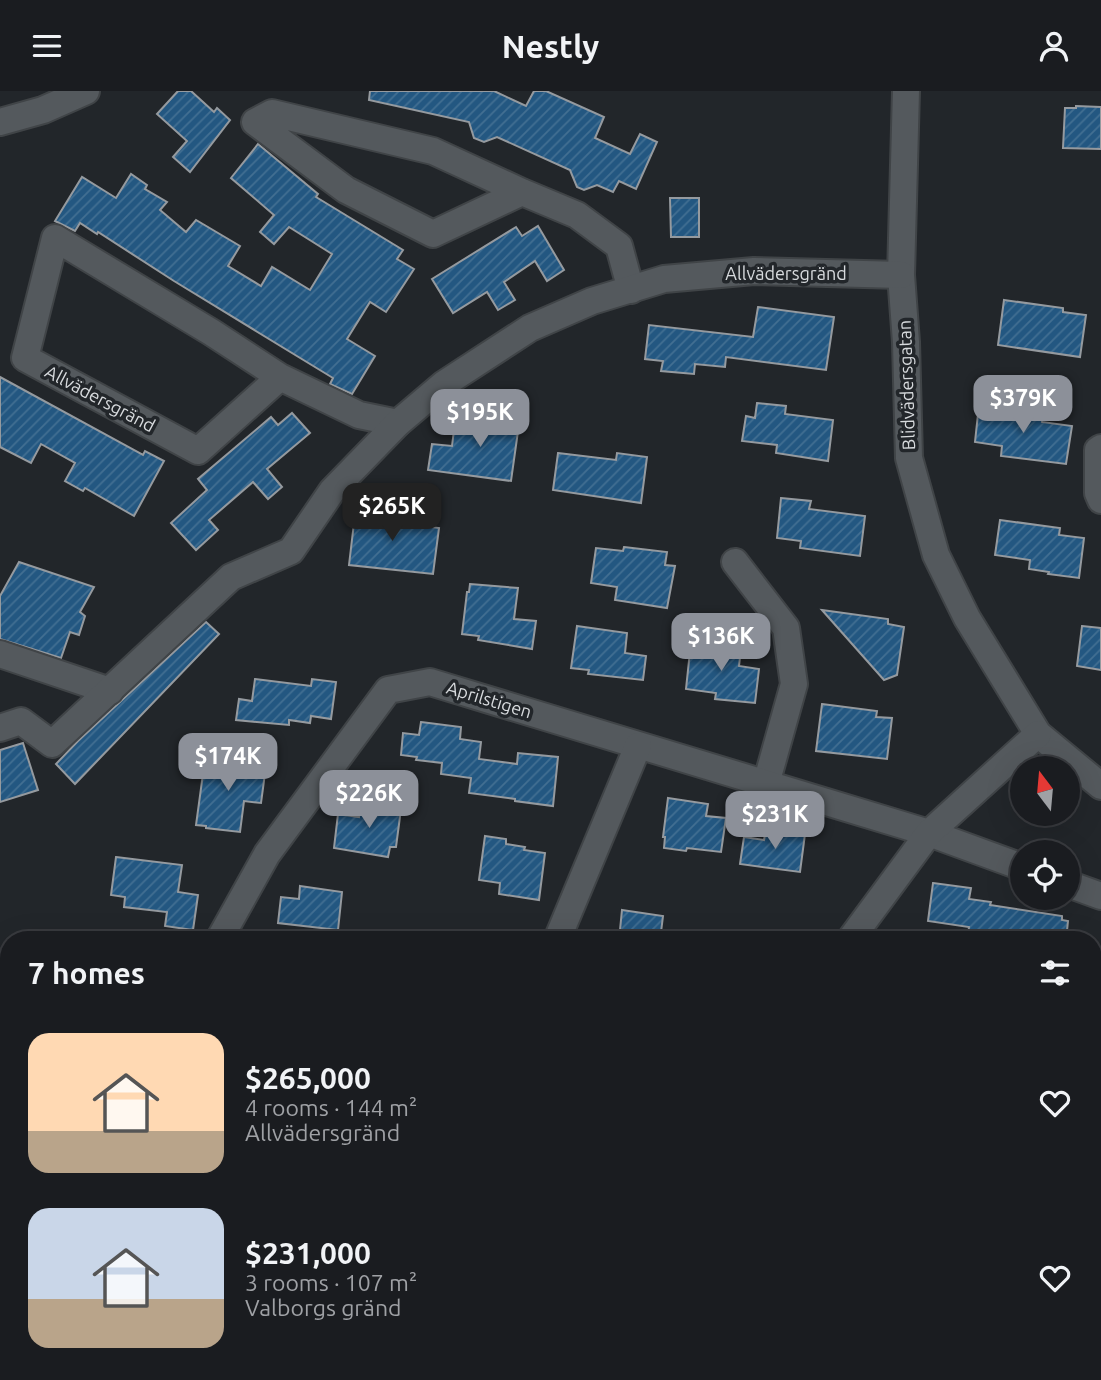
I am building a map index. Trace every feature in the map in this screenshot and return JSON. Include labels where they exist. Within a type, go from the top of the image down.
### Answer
[{"type":"street","points":[[0,123],[43,110],[86,91]]},
{"type":"street","name":"Blidvädersgatan","points":[[906,91],[901,275],[909,458],[936,555],[967,618],[1038,734],[1101,786]]},
{"type":"street","points":[[522,192],[433,234],[346,190],[256,122],[272,113],[433,151],[577,215],[619,246],[631,290]]},
{"type":"street","name":"Allvädersgränd","points":[[280,377],[198,451],[25,358],[55,238],[280,377],[359,415],[398,423]]},
{"type":"street","name":"Allvädersgränd","points":[[0,728],[21,721],[52,744],[231,577],[291,551],[332,491],[398,423],[444,384],[530,328],[592,301],[664,279],[754,271],[901,275]]},
{"type":"street","points":[[1101,448],[1098,450],[1098,493],[1101,500]]},
{"type":"street","points":[[735,562],[786,628],[794,684],[766,784]]},
{"type":"street","points":[[0,654],[110,691]]},
{"type":"street","name":"Aprilstigen","points":[[224,931],[267,854],[388,689],[430,682],[929,833],[1010,863]]},
{"type":"street","points":[[857,931],[929,833],[1038,734]]},
{"type":"street","points":[[561,931],[638,746]]},
{"type":"street","points":[[1080,888],[1101,896]]},
{"type":"building","points":[[178,91],[191,91],[214,112],[217,108],[230,120],[190,172],[173,157],[187,141],[157,114]]},
{"type":"building","points":[[370,91],[494,91],[526,106],[534,91],[546,91],[604,117],[595,138],[630,154],[640,134],[657,142],[636,189],[619,181],[613,192],[597,185],[584,190],[577,187],[570,170],[497,137],[484,142],[474,138],[469,122],[369,100]]},
{"type":"building","points":[[1101,107],[1101,149],[1063,148],[1065,108]]},
{"type":"building","points":[[258,144],[318,194],[316,197],[403,250],[397,259],[414,269],[386,312],[370,302],[347,339],[375,356],[352,394],[330,384],[333,378],[98,232],[97,234],[80,223],[75,231],[55,221],[82,177],[116,198],[131,174],[147,185],[145,189],[167,202],[160,210],[186,232],[196,220],[240,246],[228,266],[261,286],[272,267],[310,290],[332,254],[289,227],[274,244],[260,232],[274,215],[231,178]]},
{"type":"building","points":[[670,198],[699,198],[699,237],[671,237]]},
{"type":"building","points":[[538,226],[564,270],[547,281],[535,261],[504,282],[515,300],[498,310],[487,292],[453,313],[432,279],[516,227],[522,236]]},
{"type":"building","points":[[1004,300],[1063,308],[1063,312],[1086,315],[1080,357],[998,345]]},
{"type":"building","points":[[758,307],[834,317],[826,370],[726,357],[725,367],[695,364],[694,374],[661,371],[663,361],[645,359],[649,325],[753,337]]},
{"type":"building","points":[[0,377],[143,455],[145,451],[164,461],[134,516],[85,488],[83,491],[65,481],[75,463],[41,444],[31,463],[0,447]]},
{"type":"building","points":[[757,403],[786,406],[785,414],[833,420],[828,461],[776,453],[777,445],[742,441],[746,416],[755,418]]},
{"type":"building","points":[[979,405],[1043,414],[1042,422],[1072,426],[1066,464],[1001,456],[1002,446],[975,442]]},
{"type":"building","points":[[487,412],[520,417],[511,481],[428,470],[432,444],[452,446],[455,422],[485,426]]},
{"type":"building","points":[[292,413],[310,433],[267,469],[282,487],[268,499],[253,482],[209,520],[218,530],[196,550],[171,523],[207,490],[198,479],[271,417],[278,425]]},
{"type":"building","points":[[558,453],[616,460],[617,453],[647,457],[641,503],[553,490]]},
{"type":"building","points":[[781,498],[811,501],[809,509],[865,516],[860,556],[800,548],[801,541],[777,538]]},
{"type":"building","points":[[356,506],[375,509],[375,514],[410,518],[409,524],[439,528],[433,574],[349,565]]},
{"type":"building","points":[[1000,520],[1060,528],[1059,535],[1084,538],[1079,578],[1029,569],[1030,560],[995,555]]},
{"type":"building","points":[[624,547],[667,552],[665,565],[675,566],[667,608],[615,600],[617,587],[591,583],[596,548],[623,551]]},
{"type":"building","points":[[19,562],[94,587],[80,612],[85,616],[79,635],[70,632],[61,658],[0,639],[0,596]]},
{"type":"building","points":[[470,584],[518,588],[514,619],[536,621],[532,649],[478,640],[479,636],[462,634]]},
{"type":"building","points":[[822,610],[888,619],[888,624],[904,627],[897,675],[884,680]]},
{"type":"building","points":[[206,622],[219,634],[75,784],[56,764]]},
{"type":"building","points":[[577,626],[627,633],[625,653],[646,656],[643,680],[588,674],[589,670],[571,668]]},
{"type":"building","points":[[1082,626],[1101,628],[1101,670],[1077,666]]},
{"type":"building","points":[[691,642],[741,649],[739,666],[759,669],[755,703],[715,699],[716,693],[686,689]]},
{"type":"building","points":[[255,679],[311,686],[312,679],[336,682],[331,719],[311,716],[310,723],[289,720],[289,725],[236,720],[239,699],[252,701]]},
{"type":"building","points":[[822,704],[877,711],[876,717],[892,718],[887,759],[816,751]]},
{"type":"building","points":[[421,722],[461,727],[460,739],[481,742],[479,759],[517,764],[518,753],[558,757],[553,806],[469,793],[471,778],[441,774],[442,763],[401,755],[403,733],[419,735]]},
{"type":"building","points":[[23,743],[38,790],[0,802],[0,750]]},
{"type":"building","points":[[205,759],[266,766],[261,803],[244,801],[240,832],[196,825]]},
{"type":"building","points":[[668,798],[708,804],[706,816],[726,818],[721,852],[664,848]]},
{"type":"building","points":[[361,803],[401,809],[396,847],[390,847],[388,857],[334,848],[338,814],[359,817]]},
{"type":"building","points":[[766,829],[805,834],[800,872],[740,864],[744,837],[764,840]]},
{"type":"building","points":[[485,836],[506,839],[506,844],[525,847],[524,850],[545,853],[539,900],[499,894],[500,883],[479,880]]},
{"type":"building","points":[[116,857],[182,865],[178,892],[198,895],[193,930],[165,926],[167,912],[124,907],[125,897],[111,895]]},
{"type":"building","points":[[933,883],[971,888],[969,899],[991,902],[990,905],[1062,916],[1062,920],[1068,921],[1067,931],[968,931],[969,927],[928,921]]},
{"type":"building","points":[[300,886],[342,892],[338,930],[278,923],[281,897],[299,899]]},
{"type":"building","points":[[622,910],[663,916],[661,931],[620,931]]}]
